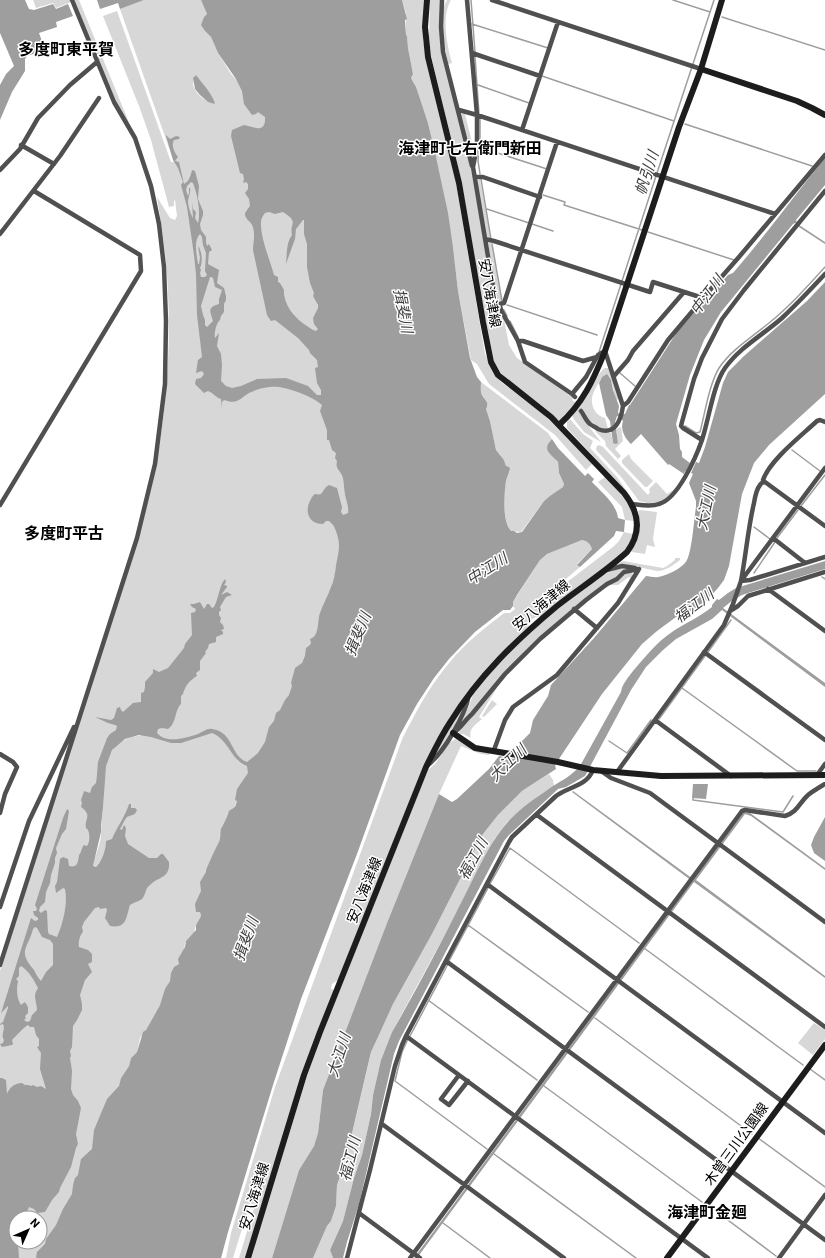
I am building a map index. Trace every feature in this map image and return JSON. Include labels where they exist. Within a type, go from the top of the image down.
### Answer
[{"type":"main road","name":"安八海津線","points":[[248,1258],[304,1075],[333,998],[426,767],[444,733],[484,676],[519,638],[558,605],[627,552],[633,542],[637,524],[637,518],[632,504],[624,493],[542,409],[504,381],[498,375],[491,362],[459,183],[428,57],[426,41],[427,0]]},
{"type":"main road","points":[[559,425],[569,416],[593,382],[606,351],[626,284],[679,127],[696,67],[722,0]]},
{"type":"main road","points":[[696,67],[796,101],[825,115]]},
{"type":"main road","points":[[453,733],[475,748],[494,750],[601,771],[661,776],[825,775]]},
{"type":"main road","name":"木曽三川公園線","points":[[667,1258],[825,1044]]},
{"type":"street","points":[[0,965],[148,496],[155,464],[165,384],[166,349],[164,267],[159,224],[151,186],[134,138],[114,102],[72,0]]},
{"type":"street","points":[[467,0],[477,115],[477,146],[473,167]]},
{"type":"street","points":[[492,0],[696,67]]},
{"type":"street","points":[[443,1],[441,27],[443,52],[473,167],[496,304],[499,304],[518,341],[525,362],[573,395],[586,377],[597,357]]},
{"type":"street","points":[[522,130],[558,22]]},
{"type":"street","points":[[472,54],[540,76]]},
{"type":"street","points":[[0,170],[20,149],[38,118],[70,85],[97,62]]},
{"type":"street","points":[[0,234],[54,164],[99,98]]},
{"type":"street","points":[[459,110],[775,214]]},
{"type":"street","points":[[499,304],[504,303],[557,142]]},
{"type":"street","points":[[21,146],[54,164]]},
{"type":"street","points":[[623,406],[628,402],[668,340],[739,258],[825,154]]},
{"type":"street","points":[[474,177],[483,177],[540,197]]},
{"type":"street","points":[[0,505],[141,271],[140,255],[34,191]]},
{"type":"street","points":[[702,440],[681,426],[694,379],[709,343],[722,319],[825,191]]},
{"type":"street","points":[[485,239],[650,292],[654,282],[703,298]]},
{"type":"street","points":[[632,504],[660,504],[674,494],[687,473],[702,440],[717,388],[725,369],[734,358],[783,318],[825,274]]},
{"type":"street","points":[[614,376],[628,360],[633,351],[684,292]]},
{"type":"street","points":[[518,341],[523,341],[583,361],[597,357],[606,351],[623,406],[617,426],[610,431],[605,432],[590,424],[581,411]]},
{"type":"street","points":[[825,422],[820,420],[817,421],[783,453],[765,475],[763,480],[825,526]]},
{"type":"street","points":[[740,582],[775,540],[797,506],[825,468]]},
{"type":"street","points":[[617,772],[724,625],[740,582],[755,496],[759,486],[762,482],[765,482]]},
{"type":"street","points":[[775,540],[805,563]]},
{"type":"street","points":[[740,582],[825,557]]},
{"type":"street","points":[[601,573],[622,566],[638,569]]},
{"type":"street","points":[[453,733],[459,729],[505,674],[540,639],[574,609],[607,584],[617,579],[624,572],[638,569]]},
{"type":"street","points":[[494,750],[505,720],[513,707],[557,675],[618,603],[638,569]]},
{"type":"street","points":[[729,613],[748,596],[825,572]]},
{"type":"street","points":[[768,589],[825,631]]},
{"type":"street","points":[[574,609],[597,628]]},
{"type":"street","points":[[704,652],[825,740]]},
{"type":"street","points":[[426,767],[435,759],[453,733],[468,704],[470,694]]},
{"type":"street","points":[[0,907],[29,821],[80,715]]},
{"type":"street","points":[[655,720],[731,776]]},
{"type":"street","points":[[0,754],[13,762],[17,767],[5,794],[0,813]]},
{"type":"street","points":[[817,775],[825,764]]},
{"type":"street","points":[[347,1258],[382,1124],[395,1066],[406,1036],[512,837],[564,791],[585,782],[591,776],[593,770]]},
{"type":"street","points":[[601,771],[611,778],[650,793],[825,922]]},
{"type":"street","points":[[410,1258],[417,1256],[517,1117],[669,912],[690,879],[720,844],[742,811],[745,810],[785,816],[796,811],[809,795],[825,784]]},
{"type":"street","points":[[536,815],[825,1027]]},
{"type":"street","points":[[487,884],[825,1134]]},
{"type":"street","points":[[446,960],[825,1240]]},
{"type":"street","points":[[406,1036],[708,1258]]},
{"type":"street","points":[[459,1075],[441,1099],[449,1105],[468,1081]]},
{"type":"street","points":[[382,1124],[564,1258]]},
{"type":"street","points":[[778,1258],[825,1195]]},
{"type":"street","points":[[359,1213],[417,1256]]},
{"type":"shaded area","points":[[33,0],[70,0],[71,2],[56,8],[53,3],[36,8]]},
{"type":"shaded area","points":[[74,0],[79,0],[130,125],[116,104]]},
{"type":"shaded area","points":[[144,0],[201,0],[207,14],[205,31],[211,37],[218,53],[231,74],[263,108],[304,213],[347,502],[349,507],[347,538],[321,625],[292,690],[231,816],[199,909],[201,916],[194,933],[185,943],[184,950],[180,956],[179,964],[176,966],[160,1005],[140,1038],[137,1052],[131,1058],[129,1066],[121,1078],[120,1084],[75,1192],[48,1243],[48,1210],[24,1210],[68,1089],[75,949],[101,860],[96,867],[93,866],[101,837],[106,764],[112,750],[116,746],[126,739],[143,734],[106,740],[97,770],[93,831],[60,939],[54,939],[48,1087],[40,1131],[0,1147],[0,971],[106,639],[156,466],[163,423],[169,336],[165,257],[157,197],[170,218],[175,220],[177,216],[175,200],[174,206],[169,207],[151,140],[103,16],[117,11],[171,162],[174,162],[120,9]],"holes":[[[196,75],[207,88],[215,103],[214,104],[204,99],[196,91],[193,84]]]},
{"type":"shaded area","points":[[402,0],[424,0],[423,40],[426,58],[455,177],[485,354],[493,372],[501,382],[543,414],[593,463],[586,470],[555,435],[489,384],[477,364],[471,360],[458,291],[453,247],[443,191],[428,123],[411,78],[413,74],[406,35],[406,13]]},
{"type":"shaded area","points":[[430,0],[441,0],[441,40],[473,177],[495,307],[498,307],[504,320],[509,345],[517,358],[572,397],[573,401],[576,402],[560,420],[558,420],[505,377],[500,372],[494,361],[482,302],[462,183],[431,56],[429,38]]},
{"type":"shaded area","points":[[447,0],[451,0],[446,14],[446,31],[452,63],[448,64],[443,22],[444,6]]},
{"type":"shaded area","points":[[461,114],[465,114],[472,142],[475,142],[473,161]]},
{"type":"shaded area","points":[[480,179],[491,239],[486,236],[477,183]]},
{"type":"shaded area","points":[[488,242],[491,243],[502,303],[498,302],[497,299]]},
{"type":"shaded area","points":[[605,368],[610,370],[619,399],[616,400],[611,380],[602,377],[594,393],[592,401],[593,408],[599,415],[605,418],[608,429],[606,430],[592,422],[582,409],[581,413],[601,442],[584,432],[572,415],[588,395],[597,377]]},
{"type":"shaded area","points":[[481,382],[548,433],[552,439],[549,442],[558,462],[559,473],[564,484],[563,487],[544,501],[521,532],[511,531],[506,519],[504,493],[507,477],[510,471],[496,450],[486,409],[488,405],[481,392]]},
{"type":"shaded area","points":[[570,419],[583,434],[593,441],[590,448],[617,477],[631,497],[567,428],[567,422]]},
{"type":"shaded area","points":[[621,427],[623,441],[615,449],[621,456],[618,459],[606,446],[605,441],[595,430],[597,429],[605,433],[611,433],[613,443],[618,443],[616,429]]},
{"type":"shaded area","points":[[599,445],[603,447],[648,495],[650,492],[649,489],[656,482],[667,494],[676,488],[667,498],[659,503],[639,501],[622,478],[597,451],[597,446]]},
{"type":"shaded area","points":[[629,454],[631,459],[653,481],[647,487],[645,487],[622,463],[622,460]]},
{"type":"shaded area","points":[[605,477],[619,492],[630,508],[634,521],[625,520],[622,507],[598,482]]},
{"type":"shaded area","points":[[638,511],[657,512],[653,539],[655,547],[647,545],[645,554],[631,551],[639,531],[640,522]]},
{"type":"shaded area","points":[[624,532],[633,534],[629,545],[621,554],[541,617],[536,617],[528,622],[529,626],[486,670],[450,719],[338,980],[332,984],[331,989],[334,990],[273,1166],[245,1258],[239,1258],[255,1205],[250,1203],[233,1258],[226,1258],[231,1233],[275,1087],[403,737],[413,717],[436,680],[462,648],[504,613],[510,613],[515,609],[513,602],[540,560],[547,554],[582,540],[588,543],[592,549],[577,564],[580,567],[541,600],[541,602],[613,547],[619,541]]},
{"type":"shaded area","points":[[675,558],[680,558],[680,560],[660,571],[624,564],[615,565],[623,561],[663,568],[675,560]]},
{"type":"shaded area","points":[[621,568],[630,569],[538,638],[504,673],[472,713],[470,712],[459,728],[474,692],[522,639],[560,607],[602,575]]},
{"type":"shaded area","points":[[631,572],[633,575],[628,584],[629,577],[618,585],[611,585],[605,588],[625,574]]},
{"type":"shaded area","points":[[500,683],[479,717],[482,719],[471,730],[471,738],[460,734],[459,732],[467,720]]},
{"type":"shaded area","points":[[492,700],[497,704],[484,717],[482,716]]},
{"type":"shaded area","points":[[466,705],[449,737],[432,761],[453,721]]},
{"type":"shaded area","points":[[455,739],[490,752],[489,755],[481,754],[461,746],[439,794],[387,923],[323,1090],[318,1133],[314,1146],[299,1170],[272,1258],[250,1258],[307,1076],[323,1031],[427,771],[435,764],[449,743]]},
{"type":"shaded area","points":[[549,774],[553,780],[554,786],[518,812],[507,822],[495,838],[392,1032],[381,1060],[362,1155],[354,1178],[343,1221],[330,1250],[333,1258],[313,1258],[327,1226],[331,1221],[336,1206],[337,1185],[346,1159],[371,1052],[393,1004],[432,934],[483,834],[498,815],[522,791]]},
{"type":"shaded area","points":[[814,1023],[825,1030],[825,1039],[813,1055],[798,1043]]},
{"type":"shaded area","points":[[12,1250],[44,1250],[40,1258],[7,1258]]},
{"type":"water","points":[[0,0],[25,0],[29,9],[34,10],[53,4],[56,9],[68,4],[73,16],[56,22],[57,27],[39,33],[43,44],[33,54],[27,56],[25,59],[25,71],[12,92],[0,120],[0,85],[6,74],[14,66],[0,33]]},
{"type":"water","points":[[97,0],[144,0],[120,9],[118,3],[100,9]]},
{"type":"water","points":[[201,0],[402,0],[407,19],[405,20],[406,35],[413,74],[411,78],[416,87],[428,123],[448,213],[458,291],[470,358],[477,377],[481,382],[481,393],[487,403],[486,409],[496,450],[504,460],[506,466],[510,469],[506,481],[504,500],[508,527],[511,531],[517,533],[522,532],[544,501],[563,487],[564,484],[559,473],[558,462],[547,449],[547,446],[552,439],[558,448],[585,476],[588,473],[594,479],[592,482],[612,503],[618,518],[625,520],[624,532],[616,531],[614,536],[580,567],[577,565],[592,549],[585,541],[582,540],[547,554],[540,560],[517,595],[510,610],[503,610],[475,632],[449,659],[434,678],[417,704],[400,735],[357,854],[301,999],[273,1085],[221,1258],[36,1258],[39,1250],[48,1250],[48,1236],[56,1225],[72,1194],[73,1185],[75,1178],[78,1175],[81,1159],[92,1149],[94,1130],[107,1099],[119,1086],[121,1078],[129,1066],[131,1058],[137,1052],[143,1032],[146,1030],[160,1005],[165,989],[170,981],[171,973],[174,967],[179,964],[178,959],[185,947],[186,941],[196,930],[196,925],[201,916],[200,912],[196,912],[195,904],[201,891],[200,882],[219,842],[221,829],[229,811],[236,805],[237,801],[235,800],[237,789],[248,773],[247,766],[237,759],[218,736],[212,733],[181,743],[171,743],[139,735],[125,739],[112,750],[106,766],[101,832],[93,866],[96,867],[102,859],[106,841],[112,839],[129,804],[131,804],[131,808],[135,808],[137,810],[134,814],[127,817],[120,829],[122,830],[124,825],[126,828],[125,836],[128,844],[149,858],[157,858],[163,854],[169,862],[169,868],[166,874],[148,886],[142,899],[130,905],[125,921],[120,926],[110,926],[105,918],[106,908],[100,909],[99,907],[95,908],[84,922],[79,947],[88,950],[92,954],[92,962],[88,964],[92,972],[85,980],[80,995],[82,1010],[73,1026],[72,1047],[70,1051],[72,1071],[71,1089],[81,1108],[76,1134],[78,1144],[71,1167],[59,1192],[46,1210],[35,1210],[29,1207],[28,1210],[8,1210],[8,1250],[18,1250],[19,1258],[0,1258],[0,1078],[6,1080],[7,1094],[12,1086],[19,1083],[37,1087],[41,1086],[46,1089],[40,1069],[41,1053],[37,1047],[39,1046],[39,1039],[36,1035],[34,1027],[30,1027],[28,1025],[12,1040],[12,1045],[2,1047],[0,1044],[3,1043],[4,1040],[4,1026],[3,1024],[0,1024],[3,1022],[8,1006],[1,1013],[31,918],[35,921],[38,920],[33,911],[36,911],[37,909],[35,905],[67,809],[69,811],[66,829],[62,834],[56,848],[57,853],[55,863],[46,892],[45,902],[40,907],[39,911],[41,913],[45,910],[47,911],[49,934],[57,937],[63,920],[65,907],[65,889],[63,888],[56,893],[55,886],[57,882],[60,859],[63,857],[68,859],[69,866],[76,865],[83,846],[87,846],[89,843],[89,834],[86,828],[87,813],[81,807],[81,800],[84,791],[90,793],[92,787],[96,783],[98,762],[107,738],[116,730],[117,726],[95,717],[111,720],[114,718],[117,708],[120,707],[123,712],[133,703],[141,702],[141,693],[144,692],[145,682],[153,673],[153,669],[159,672],[168,668],[192,635],[191,613],[195,612],[196,609],[190,604],[200,602],[204,609],[207,604],[209,604],[212,608],[214,607],[221,585],[225,579],[226,582],[224,585],[227,587],[221,595],[227,592],[232,595],[226,597],[220,607],[221,610],[219,615],[221,618],[220,622],[224,629],[221,630],[223,634],[216,637],[216,642],[209,644],[205,652],[206,653],[200,661],[200,670],[196,673],[197,676],[188,684],[181,696],[181,704],[177,710],[173,724],[168,729],[158,729],[157,733],[166,738],[176,739],[193,736],[208,729],[219,731],[228,739],[237,755],[247,762],[258,753],[265,742],[269,727],[274,721],[276,713],[280,710],[289,695],[295,668],[302,663],[306,648],[311,643],[310,639],[317,632],[319,616],[334,580],[339,550],[337,534],[329,521],[326,521],[323,524],[314,522],[311,519],[308,512],[309,504],[315,494],[321,494],[329,485],[337,488],[342,507],[341,512],[343,515],[348,513],[343,478],[337,468],[337,461],[335,458],[336,453],[332,450],[329,440],[327,440],[327,430],[320,411],[322,405],[302,393],[284,388],[273,387],[257,390],[234,402],[224,400],[222,402],[222,409],[221,399],[208,391],[204,393],[195,384],[196,379],[201,378],[204,374],[202,371],[196,373],[198,360],[202,357],[197,315],[194,255],[187,207],[181,185],[183,182],[178,168],[173,160],[166,135],[170,139],[176,136],[180,137],[179,139],[174,140],[173,146],[178,157],[175,161],[179,162],[184,184],[188,181],[192,170],[195,171],[199,186],[198,199],[203,211],[200,224],[201,230],[206,237],[207,246],[209,244],[212,250],[209,252],[208,264],[219,270],[217,283],[224,288],[226,296],[224,312],[217,324],[215,334],[215,338],[219,333],[217,346],[221,354],[221,381],[226,386],[232,388],[257,379],[286,378],[308,386],[317,395],[321,395],[321,390],[317,383],[315,368],[318,367],[317,360],[298,338],[275,320],[271,321],[267,315],[253,250],[253,228],[245,216],[250,206],[249,199],[245,193],[248,189],[248,184],[246,182],[243,183],[243,174],[240,173],[231,136],[232,130],[244,125],[261,128],[264,126],[265,117],[258,112],[252,115],[244,104],[242,91],[236,79],[218,53],[211,37],[201,25],[207,14]],"holes":[[[191,182],[193,183],[199,208],[198,223],[195,218],[196,212],[193,209],[192,202],[193,218],[188,202],[190,188],[188,196],[186,190],[187,186]],[[269,212],[275,214],[283,212],[293,221],[291,231],[292,235],[288,245],[286,264],[295,239],[296,229],[304,220],[304,234],[307,244],[307,267],[310,283],[314,293],[313,296],[318,305],[313,318],[314,324],[318,329],[316,331],[304,324],[293,314],[284,297],[284,290],[278,282],[278,277],[274,275],[261,228],[262,218],[265,213]],[[200,234],[206,253],[205,271],[207,275],[205,277],[201,277],[200,273],[202,257],[198,246],[200,258],[198,264],[196,249]],[[210,277],[213,278],[215,287],[222,290],[219,304],[210,310],[213,321],[207,327],[205,325],[201,306]],[[35,927],[37,928],[42,937],[50,940],[53,944],[53,965],[46,972],[41,981],[25,954],[25,950]],[[21,966],[29,973],[38,988],[35,997],[37,1010],[32,1015],[30,1021],[27,1022],[24,1020],[28,1013],[28,1007],[25,1002],[21,1005],[18,997],[18,981],[16,979],[19,976],[19,968]]]},
{"type":"water","points":[[196,75],[207,88],[215,103],[214,104],[208,102],[195,89],[193,78]]},
{"type":"water","points":[[825,158],[825,185],[796,220],[797,223],[793,224],[721,312],[704,340],[690,375],[676,424],[682,457],[690,463],[684,474],[669,464],[668,465],[641,434],[631,444],[623,431],[623,421],[621,419],[623,414],[625,414],[629,405],[677,332],[728,275],[733,273],[757,245]]},
{"type":"water","points":[[825,282],[825,394],[769,445],[754,463],[742,494],[729,566],[724,580],[707,600],[693,610],[676,617],[642,644],[602,694],[555,765],[556,769],[522,791],[498,815],[483,834],[432,934],[393,1004],[371,1052],[346,1159],[337,1185],[336,1206],[331,1221],[327,1226],[313,1258],[272,1258],[299,1170],[314,1146],[318,1133],[323,1090],[387,923],[439,794],[452,802],[489,769],[499,756],[514,759],[520,743],[530,733],[533,720],[548,696],[551,685],[594,638],[646,576],[656,577],[665,575],[678,569],[685,563],[689,555],[693,535],[696,507],[696,501],[689,483],[693,474],[691,473],[696,462],[699,463],[705,447],[723,383],[728,372],[744,356],[807,301]]},
{"type":"water","points":[[607,374],[611,380],[619,406],[618,413],[620,414],[619,417],[617,416],[615,422],[618,443],[616,444],[613,443],[610,421],[606,415],[599,383],[602,377]]},
{"type":"water","points":[[825,561],[825,569],[742,595],[723,608],[825,683],[825,687],[722,610],[712,619],[676,639],[646,667],[631,690],[585,776],[566,787],[558,789],[504,841],[399,1041],[394,1054],[359,1204],[343,1258],[333,1258],[330,1250],[343,1221],[354,1178],[362,1155],[381,1060],[392,1032],[496,837],[507,822],[519,811],[553,786],[571,775],[580,766],[626,681],[661,640],[707,611],[712,607],[717,599],[719,600],[736,588]]},
{"type":"water","points":[[693,784],[708,784],[706,799],[692,798]]},
{"type":"water","points":[[573,791],[693,879],[745,812],[750,813],[825,868],[825,870],[751,816],[745,814],[696,880],[825,976],[825,978],[694,882],[417,1258],[414,1258],[692,881],[572,792]]},
{"type":"water","points":[[825,817],[825,861],[814,853],[811,845]]},
{"type":"waterway","points":[[471,0],[475,52]]},
{"type":"waterway","points":[[673,0],[710,12]]},
{"type":"waterway","name":"帆引川","points":[[657,173],[714,0]]},
{"type":"waterway","points":[[722,17],[825,50]]},
{"type":"waterway","points":[[472,24],[548,48]]},
{"type":"waterway","points":[[475,56],[479,114]]},
{"type":"waterway","points":[[542,76],[674,121]]},
{"type":"waterway","points":[[478,85],[529,103]]},
{"type":"waterway","points":[[480,118],[480,142]]},
{"type":"waterway","points":[[685,124],[812,166]]},
{"type":"waterway","points":[[479,145],[478,161],[480,174]]},
{"type":"waterway","points":[[479,147],[547,169]]},
{"type":"waterway","name":"帆引川","points":[[599,352],[656,176]]},
{"type":"waterway","points":[[481,179],[491,239]]},
{"type":"waterway","points":[[543,195],[565,202],[564,205],[642,230]]},
{"type":"waterway","points":[[487,209],[529,223]]},
{"type":"waterway","points":[[532,224],[553,231]]},
{"type":"waterway","points":[[799,226],[825,243]]},
{"type":"waterway","points":[[648,232],[734,260]]},
{"type":"waterway","points":[[492,244],[502,301]]},
{"type":"waterway","points":[[685,426],[696,433],[700,432],[713,382],[724,361],[729,355],[784,310],[825,267]]},
{"type":"waterway","points":[[507,305],[597,335]]},
{"type":"waterway","points":[[504,310],[507,316]]},
{"type":"waterway","points":[[510,321],[518,337]]},
{"type":"waterway","points":[[620,373],[635,386]]},
{"type":"waterway","points":[[792,450],[820,471]]},
{"type":"waterway","points":[[801,506],[825,475]]},
{"type":"waterway","points":[[777,538],[798,510]]},
{"type":"waterway","points":[[754,527],[770,539]]},
{"type":"waterway","points":[[754,573],[775,542]]},
{"type":"waterway","points":[[708,652],[731,620]]},
{"type":"waterway","points":[[659,719],[705,656]]},
{"type":"waterway","points":[[682,688],[797,771],[816,771]]},
{"type":"waterway","points":[[609,741],[627,753],[651,720]]},
{"type":"waterway","points":[[693,798],[693,800],[783,812],[793,796]]},
{"type":"waterway","points":[[490,884],[510,848],[639,943]]},
{"type":"waterway","points":[[449,961],[488,888]]},
{"type":"waterway","points":[[468,925],[588,1012]]},
{"type":"waterway","points":[[644,948],[803,1065]]},
{"type":"waterway","points":[[410,1036],[448,964]]},
{"type":"waterway","points":[[428,1000],[537,1080]]},
{"type":"waterway","points":[[595,1018],[752,1134]]},
{"type":"waterway","points":[[408,1039],[402,1052],[395,1081],[487,1149]]},
{"type":"waterway","points":[[810,1069],[825,1080]]},
{"type":"waterway","points":[[544,1086],[702,1202]]},
{"type":"waterway","points":[[758,1138],[825,1187]]},
{"type":"waterway","points":[[494,1154],[636,1258]]},
{"type":"waterway","points":[[709,1206],[776,1256]]},
{"type":"waterway","points":[[443,1223],[490,1258]]},
{"type":"district","name":"多度町東平賀","points":[[66,49]]},
{"type":"district","name":"海津町七右衛門新田","points":[[470,148]]},
{"type":"district","name":"多度町平古","points":[[64,533]]},
{"type":"district","name":"海津町金廻","points":[[707,1212]]},
{"type":"water label","name":"中江川","points":[[707,295]]},
{"type":"water label","name":"揖斐川","points":[[403,311]]},
{"type":"water label","name":"大江川","points":[[706,508]]},
{"type":"water label","name":"中江川","points":[[487,569]]},
{"type":"water label","name":"福江川","points":[[694,606]]},
{"type":"water label","name":"揖斐川","points":[[358,634]]},
{"type":"water label","name":"大江川","points":[[508,763]]},
{"type":"water label","name":"福江川","points":[[473,859]]},
{"type":"water label","name":"揖斐川","points":[[246,939]]},
{"type":"water label","name":"大江川","points":[[339,1055]]},
{"type":"water label","name":"福江川","points":[[350,1159]]}]
